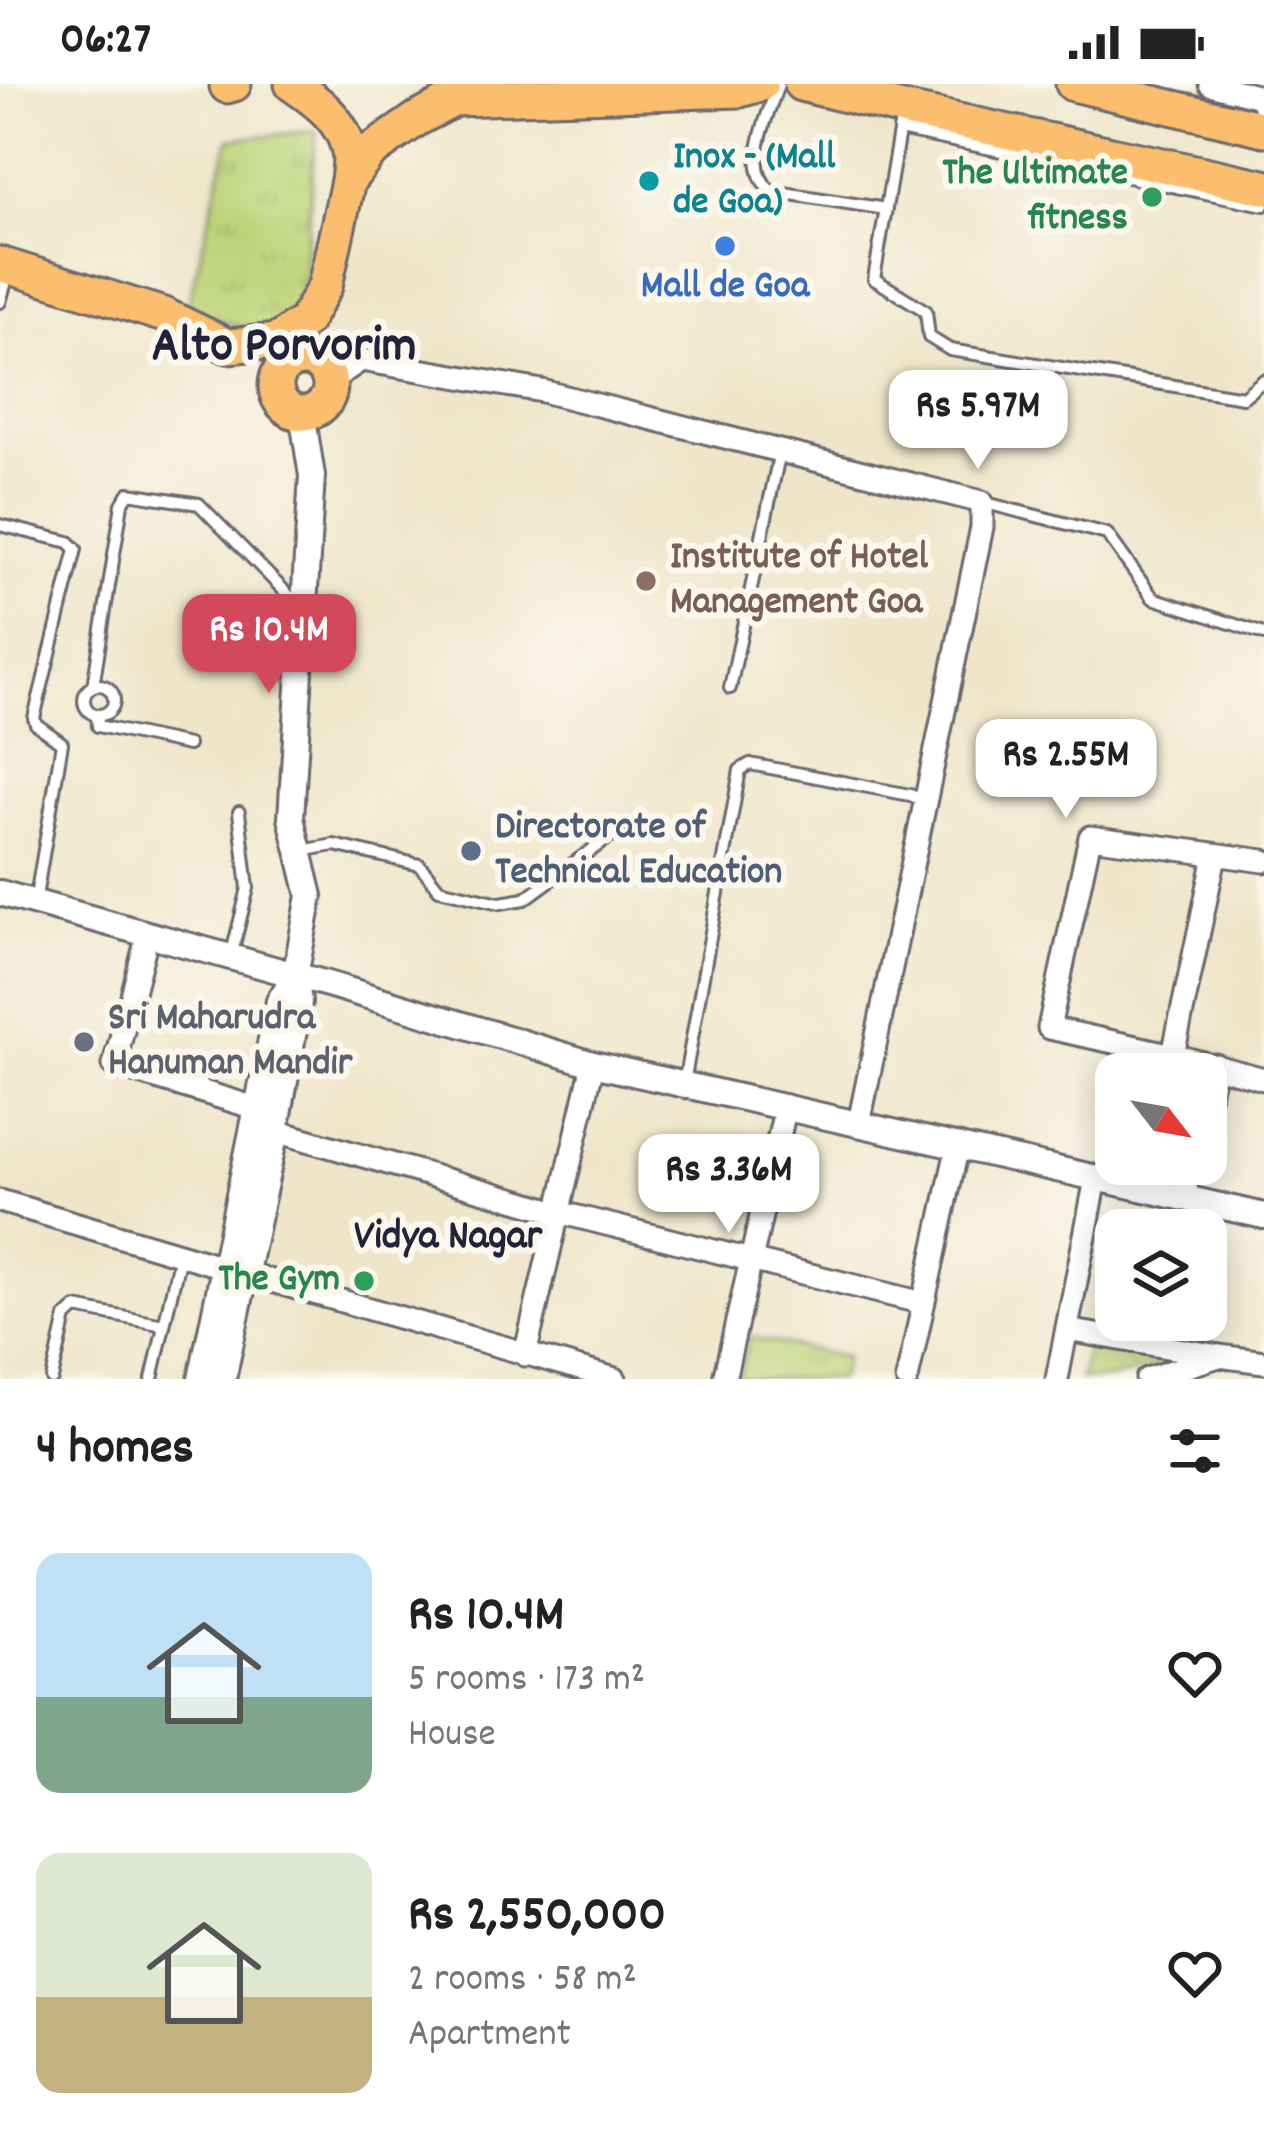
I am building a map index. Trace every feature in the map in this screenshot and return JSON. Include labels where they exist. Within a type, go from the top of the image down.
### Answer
[{"type":"main road","points":[[292,84],[325,106],[350,152],[325,286],[320,370],[330,389],[323,404],[310,412],[285,406],[279,399],[276,381],[292,361],[320,370]]},
{"type":"main road","points":[[348,181],[371,151],[455,99],[740,90],[761,84]]},
{"type":"main road","points":[[801,84],[901,120],[1264,187]]},
{"type":"main road","points":[[1073,84],[1264,129]]},
{"type":"main road","points":[[5,265],[164,316],[228,346],[276,381]]},
{"type":"main road","points":[[228,346],[278,341],[305,321],[325,286]]},
{"type":"street","points":[[1210,84],[1260,97],[1264,106]]},
{"type":"street","points":[[320,370],[361,360],[542,392],[982,502],[982,527],[859,1123]]},
{"type":"street","points":[[201,1379],[276,1131],[299,1002],[296,976],[310,896],[292,818],[312,476],[302,413]]},
{"type":"street","points":[[1164,1053],[1049,1028],[1090,837],[1264,861]]},
{"type":"street","points":[[1173,1053],[1215,856]]},
{"type":"street","points":[[0,893],[593,1064],[1095,1179]]},
{"type":"street","points":[[148,934],[114,1065],[259,1109]]},
{"type":"street","points":[[223,1379],[259,1109],[279,1001],[296,976]]},
{"type":"street","points":[[525,1355],[593,1064]]},
{"type":"street","points":[[1227,1068],[1264,1079]]},
{"type":"street","points":[[724,1379],[786,1106]]},
{"type":"street","points":[[276,1131],[558,1213],[923,1303]]},
{"type":"street","points":[[907,1379],[958,1145]]},
{"type":"street","points":[[1057,1379],[1095,1184]]},
{"type":"street","points":[[1123,1185],[1264,1216]]},
{"type":"street","points":[[1183,1198],[1186,1185]]},
{"type":"street","points":[[0,1202],[615,1379]]},
{"type":"street","points":[[1067,1330],[1264,1362]]},
{"type":"street","points":[[1147,1379],[1219,1355]]},
{"type":"lane","points":[[778,84],[756,159],[760,182],[771,191],[886,209]]},
{"type":"lane","points":[[1264,205],[901,120],[874,279],[926,311],[929,337],[950,350],[1243,397],[1264,380]]},
{"type":"lane","points":[[0,302],[5,265]]},
{"type":"lane","points":[[730,688],[780,451]]},
{"type":"lane","points":[[93,686],[107,688],[114,700],[107,712],[97,715],[84,702],[93,686],[122,504],[129,493],[200,505],[304,610]]},
{"type":"lane","points":[[982,502],[1108,534],[1153,598],[1264,634]]},
{"type":"lane","points":[[0,525],[69,542],[76,549],[34,718],[62,742],[35,903]]},
{"type":"lane","points":[[97,715],[98,726],[188,745]]},
{"type":"lane","points":[[684,1083],[740,770],[750,764],[926,801]]},
{"type":"lane","points":[[231,957],[248,887],[239,812]]},
{"type":"lane","points":[[301,851],[334,845],[420,865],[440,889],[500,903],[525,899],[627,824]]},
{"type":"lane","points":[[152,1379],[181,1255]]},
{"type":"lane","points":[[52,1379],[66,1317],[76,1308],[164,1325]]},
{"type":"green space","points":[[316,131],[302,300],[284,325],[260,334],[187,308],[229,139]]},
{"type":"green space","points":[[749,1337],[845,1357],[840,1379],[738,1379]]},
{"type":"green space","points":[[1089,1342],[1180,1360],[1109,1379],[1080,1379]]},
{"type":"place","name":"Inox - (Mall de Goa)","points":[[649,181]]},
{"type":"place","name":"The Ultimate fitness","points":[[1152,197]]},
{"type":"place","name":"Mall de Goa","points":[[725,246]]},
{"type":"place","name":"Institute of Hotel Management Goa","points":[[646,581]]},
{"type":"place","name":"Directorate of Technical Education","points":[[471,851]]},
{"type":"place","name":"Sri Maharudra Hanuman Mandir","points":[[84,1042]]},
{"type":"place","name":"The Gym","points":[[364,1281]]},
{"type":"district","name":"Alto Porvorim","points":[[284,349]]},
{"type":"district","name":"Vidya Nagar","points":[[448,1239]]}]
